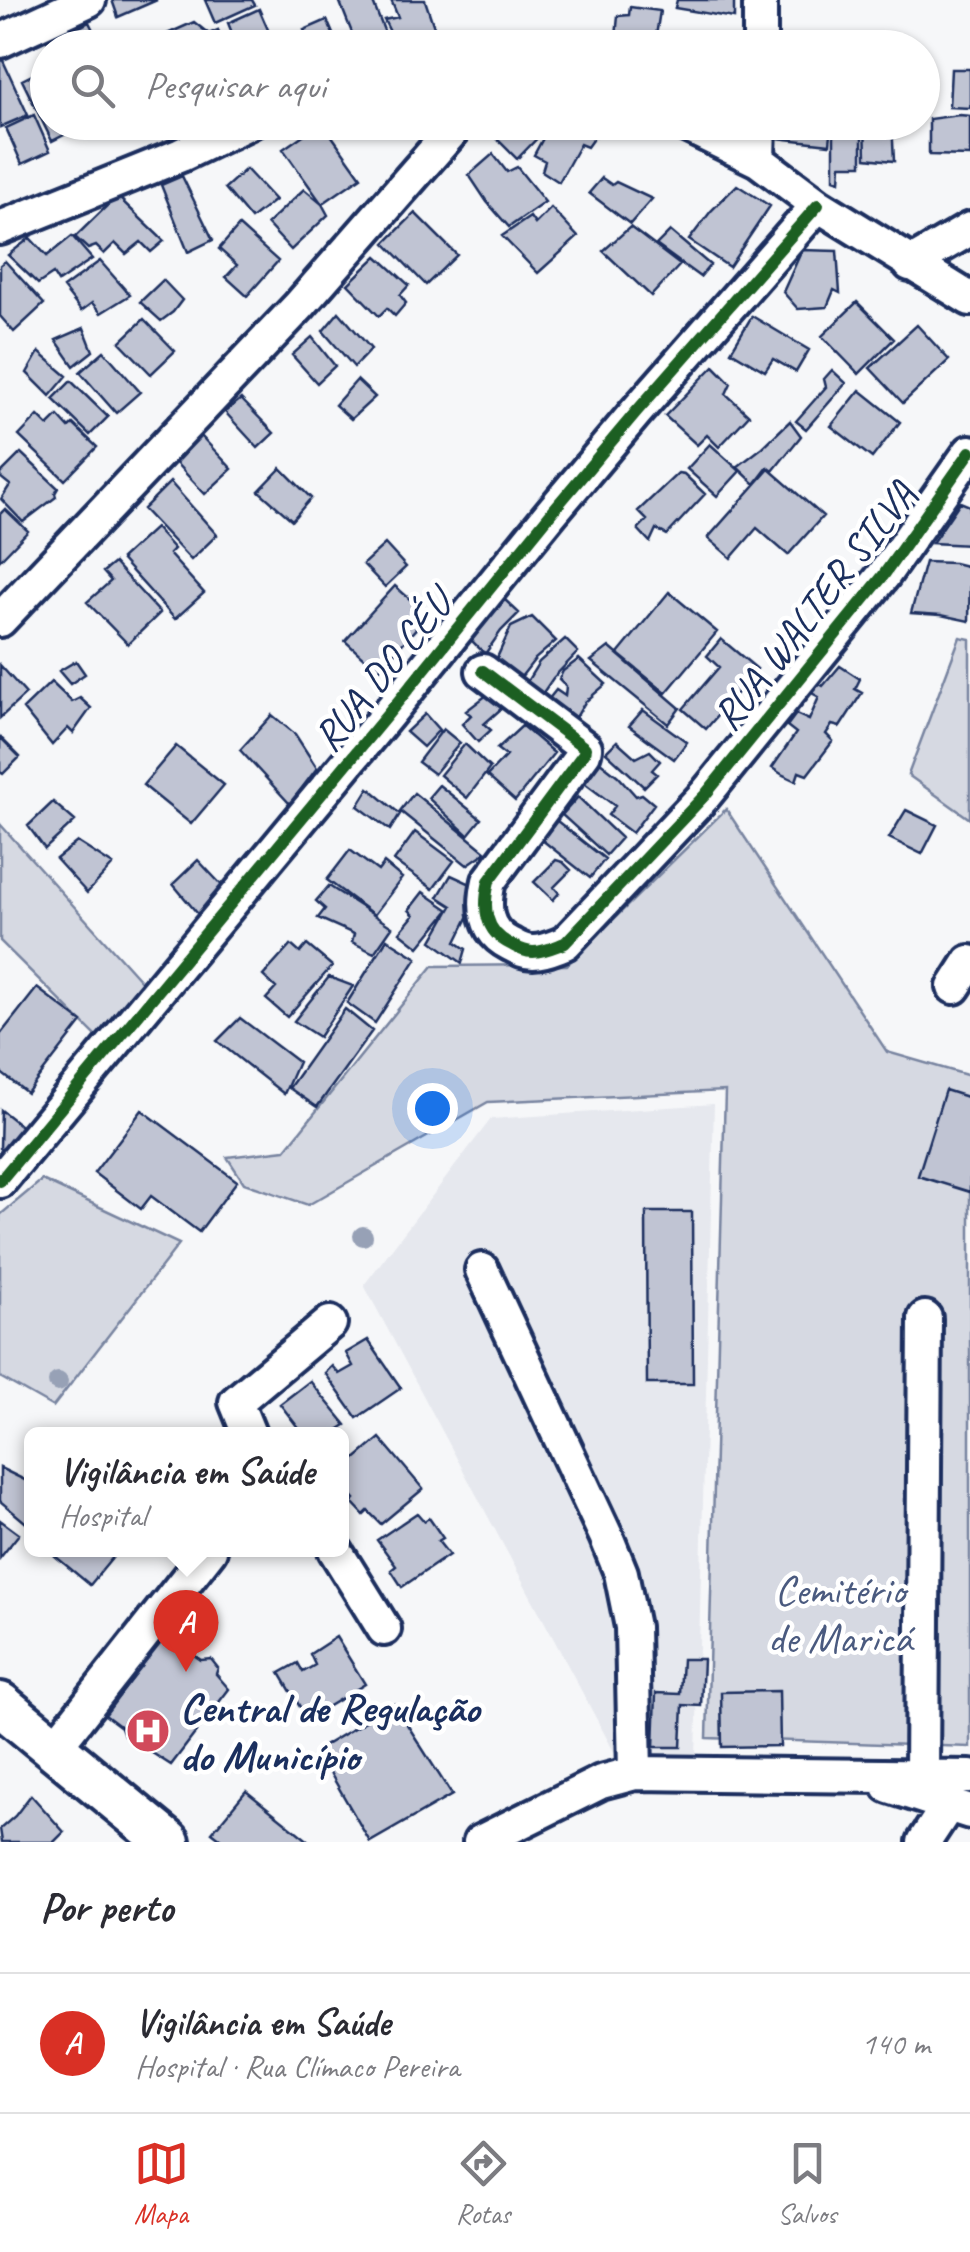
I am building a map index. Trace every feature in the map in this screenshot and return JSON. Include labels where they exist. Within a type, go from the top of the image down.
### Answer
[{"type":"main road","points":[[0,1704],[168,1842]]},
{"type":"street","points":[[760,0],[760,30]]},
{"type":"street","points":[[0,41],[72,3]]},
{"type":"street","points":[[0,228],[212,140]]},
{"type":"street","points":[[0,620],[299,306],[444,140]]},
{"type":"street","points":[[717,140],[758,160],[818,205],[970,299]]},
{"type":"street","points":[[758,140],[758,160]]},
{"type":"street","name":"RUA DO CÉU","points":[[0,1181],[551,513],[818,205]]},
{"type":"street","points":[[910,264],[970,228]]},
{"type":"street","name":"RUA WALTER SILVA","points":[[482,670],[585,748],[489,881],[484,902],[488,921],[500,939],[527,953],[545,951],[564,944],[705,795],[883,576],[970,452]]},
{"type":"street","points":[[482,1270],[621,1574],[632,1626],[635,1773]]},
{"type":"street","points":[[922,1775],[926,1318]]},
{"type":"street","points":[[246,1427],[236,1402],[330,1323]]},
{"type":"street","points":[[54,1748],[204,1557]]},
{"type":"street","points":[[340,1557],[384,1629]]},
{"type":"street","points":[[480,1842],[601,1782],[635,1773],[970,1777]]},
{"type":"street","points":[[846,1775],[960,1808],[924,1842]]},
{"type":"shaded area","points":[[714,1104],[696,1756],[619,1761],[364,1285],[491,1119]]},
{"type":"green space","points":[[960,637],[970,639],[970,819],[908,775]]},
{"type":"green space","name":"Cemitério de Maricá","points":[[726,809],[887,1052],[970,1076],[970,1747],[707,1738],[725,1091],[488,1102],[308,1205],[244,1183],[227,1157],[285,1150],[433,966],[567,965]]},
{"type":"green space","points":[[0,824],[142,982],[97,1037],[0,941]]},
{"type":"green space","points":[[42,1180],[179,1244],[53,1407],[0,1377],[0,1215]]},
{"type":"building","points":[[112,0],[157,0],[118,17]]},
{"type":"building","points":[[205,0],[252,0],[255,5],[215,23]]},
{"type":"building","points":[[339,0],[372,0],[384,30],[351,30]]},
{"type":"building","points":[[391,0],[425,0],[435,30],[389,30],[384,20],[398,17]]},
{"type":"building","points":[[677,0],[734,0],[734,18],[675,8]]},
{"type":"building","points":[[630,7],[660,11],[657,30],[617,30],[618,16],[629,15]]},
{"type":"building","points":[[259,9],[268,30],[231,30],[228,23]]},
{"type":"building","points":[[327,20],[331,30],[304,30]]},
{"type":"building","points":[[89,22],[93,30],[75,30]]},
{"type":"building","points":[[194,22],[204,30],[176,30]]},
{"type":"building","points":[[0,54],[28,115],[0,127]]},
{"type":"building","points":[[951,69],[970,69],[970,108],[949,107]]},
{"type":"building","points":[[30,76],[30,96],[22,80]]},
{"type":"building","points":[[970,116],[970,156],[929,155],[929,140],[940,140],[940,118]]},
{"type":"building","points":[[30,117],[30,140],[45,140],[50,151],[22,164],[6,128]]},
{"type":"building","points":[[296,140],[335,140],[361,177],[322,204],[283,149]]},
{"type":"building","points":[[498,140],[535,140],[517,159]]},
{"type":"building","points":[[542,140],[592,140],[587,147],[580,144],[559,182],[542,171],[545,161],[534,155]]},
{"type":"building","points":[[794,140],[830,140],[830,144]]},
{"type":"building","points":[[834,140],[862,140],[862,165],[841,165],[840,181],[834,179]]},
{"type":"building","points":[[866,140],[893,140],[894,161],[866,158]]},
{"type":"building","points":[[493,154],[507,172],[517,167],[545,202],[509,227],[469,175]]},
{"type":"building","points":[[246,169],[275,200],[251,219],[225,188]]},
{"type":"building","points":[[182,176],[213,240],[188,252],[161,185]]},
{"type":"building","points":[[602,178],[652,199],[630,224],[589,193]]},
{"type":"building","points":[[737,185],[770,206],[729,267],[689,240]]},
{"type":"building","points":[[304,189],[322,204],[328,215],[291,250],[267,224]]},
{"type":"building","points":[[117,196],[164,241],[151,252],[141,242],[126,254],[115,243],[104,254],[96,246],[88,249],[75,237]]},
{"type":"building","points":[[551,208],[578,237],[538,273],[502,236],[530,217],[535,224]]},
{"type":"building","points":[[415,213],[457,255],[426,285],[385,243]]},
{"type":"building","points":[[239,226],[278,261],[247,296],[226,277],[237,265],[219,249]]},
{"type":"building","points":[[630,227],[680,265],[651,296],[603,251]]},
{"type":"building","points":[[670,231],[710,265],[700,277],[656,245]]},
{"type":"building","points":[[72,236],[92,259],[58,282],[53,274],[38,284],[8,255],[30,238],[47,256]]},
{"type":"building","points":[[802,250],[837,251],[840,293],[834,290],[827,307],[798,309],[783,292]]},
{"type":"building","points":[[377,256],[409,285],[400,295],[406,303],[395,316],[387,308],[379,316],[348,284]]},
{"type":"building","points":[[5,261],[44,304],[14,332],[0,316],[0,265]]},
{"type":"building","points":[[100,261],[130,295],[101,313],[92,303],[81,311],[63,288]]},
{"type":"building","points":[[163,280],[182,300],[161,321],[140,302]]},
{"type":"building","points":[[857,302],[894,339],[859,374],[822,336]]},
{"type":"building","points":[[339,312],[371,349],[354,367],[323,331]]},
{"type":"building","points":[[752,316],[809,350],[796,372],[773,359],[765,371],[731,351]]},
{"type":"building","points":[[144,319],[175,351],[151,374],[120,342]]},
{"type":"building","points":[[917,325],[949,360],[903,403],[870,368]]},
{"type":"building","points":[[84,328],[93,351],[74,366],[56,340]]},
{"type":"building","points":[[312,337],[335,366],[317,383],[292,355]]},
{"type":"building","points":[[104,351],[140,392],[116,413],[80,372]]},
{"type":"building","points":[[39,352],[67,376],[50,396],[27,373]]},
{"type":"building","points":[[714,366],[731,383],[726,394],[749,415],[719,447],[707,435],[697,445],[665,416]]},
{"type":"building","points":[[832,370],[846,383],[806,429],[796,421],[826,387],[824,379]]},
{"type":"building","points":[[357,380],[375,397],[351,419],[335,405]]},
{"type":"building","points":[[71,381],[108,417],[90,435],[53,399]]},
{"type":"building","points":[[860,390],[900,422],[872,458],[831,426]]},
{"type":"building","points":[[241,399],[274,433],[258,448],[225,412]]},
{"type":"building","points":[[38,416],[48,426],[58,416],[69,428],[73,424],[97,447],[65,480],[19,436]]},
{"type":"building","points":[[790,421],[801,436],[773,471],[768,467],[755,484],[737,467]]},
{"type":"building","points":[[201,436],[232,469],[205,494],[174,461]]},
{"type":"building","points":[[710,444],[740,471],[717,496],[687,469]]},
{"type":"building","points":[[21,453],[58,488],[56,497],[23,522],[1,499],[10,485],[0,477]]},
{"type":"building","points":[[281,468],[311,498],[292,520],[259,491]]},
{"type":"building","points":[[769,469],[823,516],[788,555],[757,528],[731,558],[708,538]]},
{"type":"building","points":[[678,473],[705,494],[667,535],[656,529],[650,542],[638,529],[647,520],[638,511]]},
{"type":"building","points":[[170,482],[217,535],[191,560],[143,509]]},
{"type":"building","points":[[960,502],[970,506],[970,545],[932,543]]},
{"type":"building","points":[[5,509],[28,531],[0,560],[0,514]]},
{"type":"building","points":[[155,528],[174,549],[169,554],[204,593],[175,619],[121,559]]},
{"type":"building","points":[[385,544],[406,567],[385,587],[363,564]]},
{"type":"building","points":[[925,562],[970,567],[969,621],[911,613]]},
{"type":"building","points":[[114,563],[160,613],[128,644],[87,602],[111,581],[103,572]]},
{"type":"building","points":[[395,586],[428,615],[378,671],[345,641]]},
{"type":"building","points":[[669,592],[717,632],[666,693],[618,654]]},
{"type":"building","points":[[504,599],[519,613],[485,654],[468,637]]},
{"type":"building","points":[[532,617],[556,641],[517,682],[496,660],[511,627]]},
{"type":"building","points":[[565,639],[578,652],[538,700],[523,688],[539,662]]},
{"type":"building","points":[[721,639],[757,669],[706,729],[683,709],[719,667],[707,656]]},
{"type":"building","points":[[609,647],[680,708],[668,724],[591,661]]},
{"type":"building","points":[[579,659],[606,684],[585,702],[571,726],[544,705],[556,690],[565,696],[566,686],[559,679]]},
{"type":"building","points":[[76,661],[85,674],[70,684],[59,671]]},
{"type":"building","points":[[0,665],[26,694],[0,718]]},
{"type":"building","points":[[840,666],[860,679],[855,689],[862,693],[840,727],[832,725],[826,734],[833,741],[807,775],[799,772],[796,781],[772,768],[796,733],[787,726],[796,714],[809,720],[819,697],[808,691],[814,681],[823,686]]},
{"type":"building","points":[[51,682],[72,702],[80,698],[91,708],[73,733],[68,728],[52,745],[23,709]]},
{"type":"building","points":[[496,688],[511,700],[484,724],[491,730],[478,742],[462,724],[471,715],[466,711]]},
{"type":"building","points":[[643,710],[687,742],[674,759],[629,726]]},
{"type":"building","points":[[425,714],[439,730],[423,747],[406,732]]},
{"type":"building","points":[[272,715],[295,734],[317,768],[290,804],[240,750]]},
{"type":"building","points":[[522,726],[554,753],[515,801],[487,776],[506,756],[497,749]]},
{"type":"building","points":[[443,729],[460,743],[434,774],[418,762]]},
{"type":"building","points":[[0,737],[20,757],[3,774],[0,772]]},
{"type":"building","points":[[617,741],[636,758],[650,751],[660,761],[652,770],[657,774],[644,787],[606,752]]},
{"type":"building","points":[[465,744],[490,768],[467,798],[440,775]]},
{"type":"building","points":[[176,746],[224,785],[191,824],[143,785]]},
{"type":"building","points":[[595,758],[636,796],[642,794],[654,804],[632,833],[608,815],[615,806],[579,779]]},
{"type":"building","points":[[439,785],[481,819],[468,835],[428,798]]},
{"type":"building","points":[[369,788],[400,814],[390,830],[358,806]]},
{"type":"building","points":[[414,793],[486,852],[467,865],[400,811]]},
{"type":"building","points":[[578,797],[621,838],[606,855],[562,815]]},
{"type":"building","points":[[53,802],[75,821],[45,849],[28,826]]},
{"type":"building","points":[[906,810],[937,825],[922,854],[889,838]]},
{"type":"building","points":[[552,817],[605,859],[590,878],[537,836]]},
{"type":"building","points":[[415,832],[454,861],[433,889],[394,861]]},
{"type":"building","points":[[77,842],[113,865],[87,893],[56,859]]},
{"type":"building","points":[[350,850],[378,871],[384,863],[402,878],[374,915],[327,880]]},
{"type":"building","points":[[198,860],[229,893],[202,919],[173,884]]},
{"type":"building","points":[[556,860],[571,870],[554,887],[559,893],[553,900],[534,882]]},
{"type":"building","points":[[451,875],[482,889],[456,942],[466,949],[462,963],[432,941],[452,906],[438,897]]},
{"type":"building","points":[[329,886],[392,927],[374,953],[352,942],[354,934],[318,918],[325,909],[316,901]]},
{"type":"building","points":[[423,892],[449,910],[419,947],[400,932],[414,915],[409,910]]},
{"type":"building","points":[[387,939],[417,958],[375,1023],[347,1003]]},
{"type":"building","points":[[291,945],[300,953],[307,945],[332,966],[287,1017],[266,999],[276,988],[263,976]]},
{"type":"building","points":[[329,977],[353,986],[319,1037],[294,1021]]},
{"type":"building","points":[[37,988],[82,1022],[27,1093],[0,1072],[0,1035]]},
{"type":"building","points":[[345,1009],[372,1031],[317,1107],[289,1088]]},
{"type":"building","points":[[240,1018],[298,1062],[284,1094],[217,1041]]},
{"type":"building","points":[[945,1090],[970,1098],[970,1192],[918,1176]]},
{"type":"building","points":[[1,1110],[39,1140],[20,1164],[0,1148]]},
{"type":"building","points":[[142,1110],[237,1181],[199,1232],[151,1196],[141,1209],[94,1173]]},
{"type":"building","points":[[646,1212],[692,1212],[693,1384],[647,1384]]},
{"type":"building","points":[[368,1340],[401,1388],[357,1418],[325,1373],[332,1366],[339,1374],[353,1366],[346,1353]]},
{"type":"building","points":[[310,1381],[346,1425],[298,1427],[280,1404]]},
{"type":"building","points":[[380,1438],[423,1489],[381,1524],[368,1511],[364,1515],[352,1502],[355,1499],[349,1492],[349,1464]]},
{"type":"building","points":[[0,1468],[24,1480],[24,1521],[0,1501]]},
{"type":"building","points":[[417,1513],[424,1521],[429,1518],[443,1538],[438,1541],[449,1555],[402,1587],[391,1570],[396,1566],[377,1540]]},
{"type":"building","points":[[0,1520],[19,1534],[0,1558]]},
{"type":"building","points":[[56,1557],[113,1557],[90,1585]]},
{"type":"building","points":[[165,1635],[201,1660],[211,1659],[218,1668],[216,1674],[229,1689],[171,1765],[124,1735],[121,1727],[105,1715]]},
{"type":"building","points":[[336,1637],[365,1684],[307,1719],[280,1673],[298,1663],[303,1672],[315,1665],[310,1654]]},
{"type":"building","points":[[682,1659],[703,1659],[701,1706],[683,1705],[681,1747],[654,1747],[656,1693],[680,1694]]},
{"type":"building","points":[[779,1691],[780,1746],[722,1747],[721,1692]]},
{"type":"building","points":[[394,1704],[452,1795],[370,1842],[317,1750]]},
{"type":"building","points":[[246,1791],[310,1842],[225,1842],[212,1832]]},
{"type":"building","points":[[31,1795],[64,1832],[54,1842],[2,1842],[0,1829]]},
{"type":"cycle path","points":[[0,1181],[551,513],[818,205]]},
{"type":"cycle path","points":[[483,671],[585,748],[489,881],[486,909],[495,932],[521,950],[541,951],[565,943],[705,795],[883,576],[970,452]]},
{"type":"place","name":"Vigilância em Saúde","points":[[186,1672]]},
{"type":"place","name":"Central de Regulação do Município","points":[[148,1731]]}]
